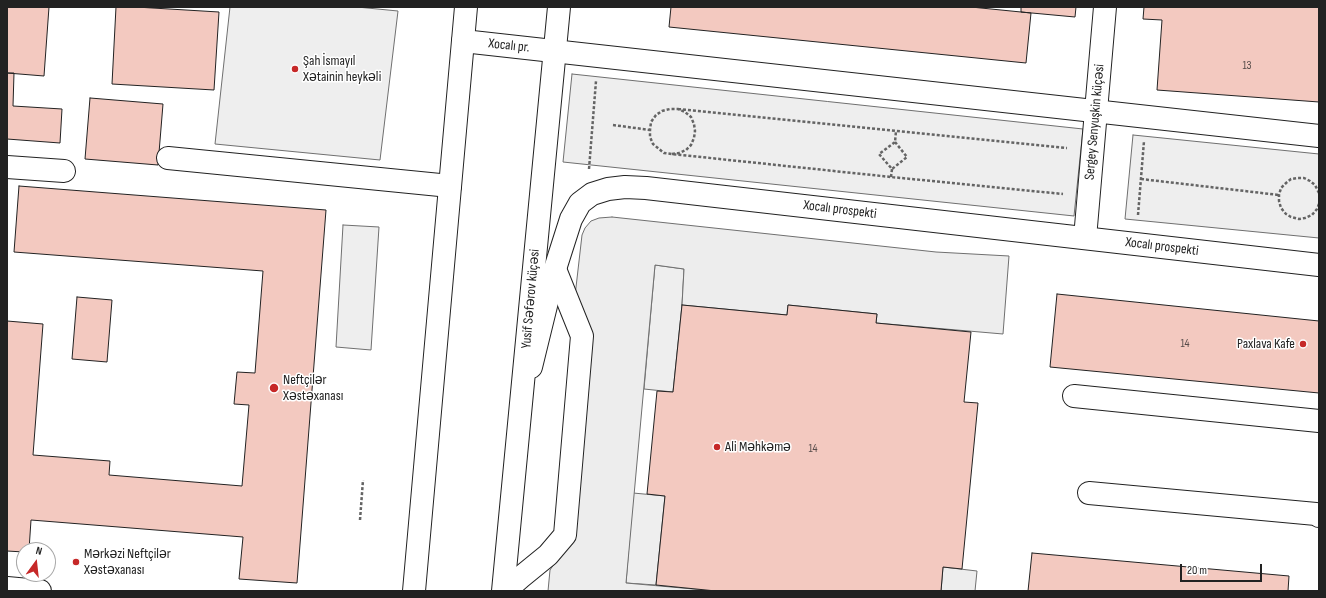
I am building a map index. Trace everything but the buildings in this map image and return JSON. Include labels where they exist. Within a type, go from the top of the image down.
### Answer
[{"type":"main road","points":[[414,591],[466,7]]},
{"type":"main road","name":"Yusif Səfərov küçəsi","points":[[504,591],[559,7]]},
{"type":"main road","name":"Sergey Senyuşkin küçəsi","points":[[1085,238],[1105,7]]},
{"type":"main road","name":"Xocalı pr.","points":[[463,41],[555,51]]},
{"type":"main road","points":[[555,51],[1319,136]]},
{"type":"main road","points":[[168,158],[450,186]]},
{"type":"main road","points":[[7,167],[64,171]]},
{"type":"main road","name":"Xocalı prospekti","points":[[521,411],[555,269],[571,219],[580,203],[592,194],[608,189],[625,187],[646,188],[1319,265]]},
{"type":"main road","points":[[504,591],[548,555],[565,535],[582,336],[555,269]]},
{"type":"main road","points":[[1074,396],[1319,421]]},
{"type":"main road","points":[[1089,493],[1316,514],[1319,516]]},
{"type":"main road","points":[[7,588],[40,591]]},
{"type":"path","points":[[589,169],[596,76]]},
{"type":"path","points":[[672,154],[686,150],[691,145],[696,131],[691,117],[678,109]]},
{"type":"path","points":[[1064,187],[1063,194],[664,153],[653,144],[650,137],[650,130],[651,122],[656,115],[662,111],[678,109],[1068,149]]},
{"type":"path","points":[[613,125],[650,130]]},
{"type":"path","points":[[890,177],[892,169],[907,157],[895,142],[896,131]]},
{"type":"path","points":[[1138,215],[1145,138]]},
{"type":"path","points":[[892,169],[880,154],[895,142]]},
{"type":"path","points":[[1319,193],[1315,185],[1310,181],[1304,178],[1297,178],[1291,179],[1286,183],[1281,188],[1279,195],[1281,208],[1286,214],[1299,219],[1312,215],[1319,204]]},
{"type":"path","points":[[1141,179],[1279,195]]},
{"type":"path","points":[[360,520],[363,480]]},
{"type":"shaded area","points":[[230,7],[357,7],[398,11],[380,160],[215,144]]},
{"type":"shaded area","points":[[572,74],[1083,129],[1074,216],[563,162]]},
{"type":"shaded area","points":[[1133,135],[1319,154],[1319,238],[1125,219]]},
{"type":"shaded area","points":[[612,217],[936,252],[1009,256],[1003,334],[876,323],[877,314],[788,305],[787,315],[682,305],[684,269],[655,265],[626,583],[716,591],[548,591],[550,570],[573,536],[575,296],[582,235],[585,228],[591,221],[599,218]]},
{"type":"shaded area","points":[[343,225],[379,227],[371,350],[336,347]]},
{"type":"shaded area","points":[[655,265],[684,269],[682,305],[673,392],[644,389]]},
{"type":"shaded area","points":[[633,493],[665,496],[656,585],[626,583]]},
{"type":"shaded area","points":[[943,567],[977,571],[975,591],[941,591]]},
{"type":"place","name":"Şah İsmayıl Xətainin heykəli","points":[[295,69]]},
{"type":"place","name":"Paxlava Kafe","points":[[1303,344]]},
{"type":"place","name":"Neftçilər Xəstəxanası","points":[[274,388]]},
{"type":"place","name":"Ali Məhkəmə","points":[[717,447]]},
{"type":"place","name":"Mərkəzi Neftçilər Xəstəxanası","points":[[76,562]]}]
